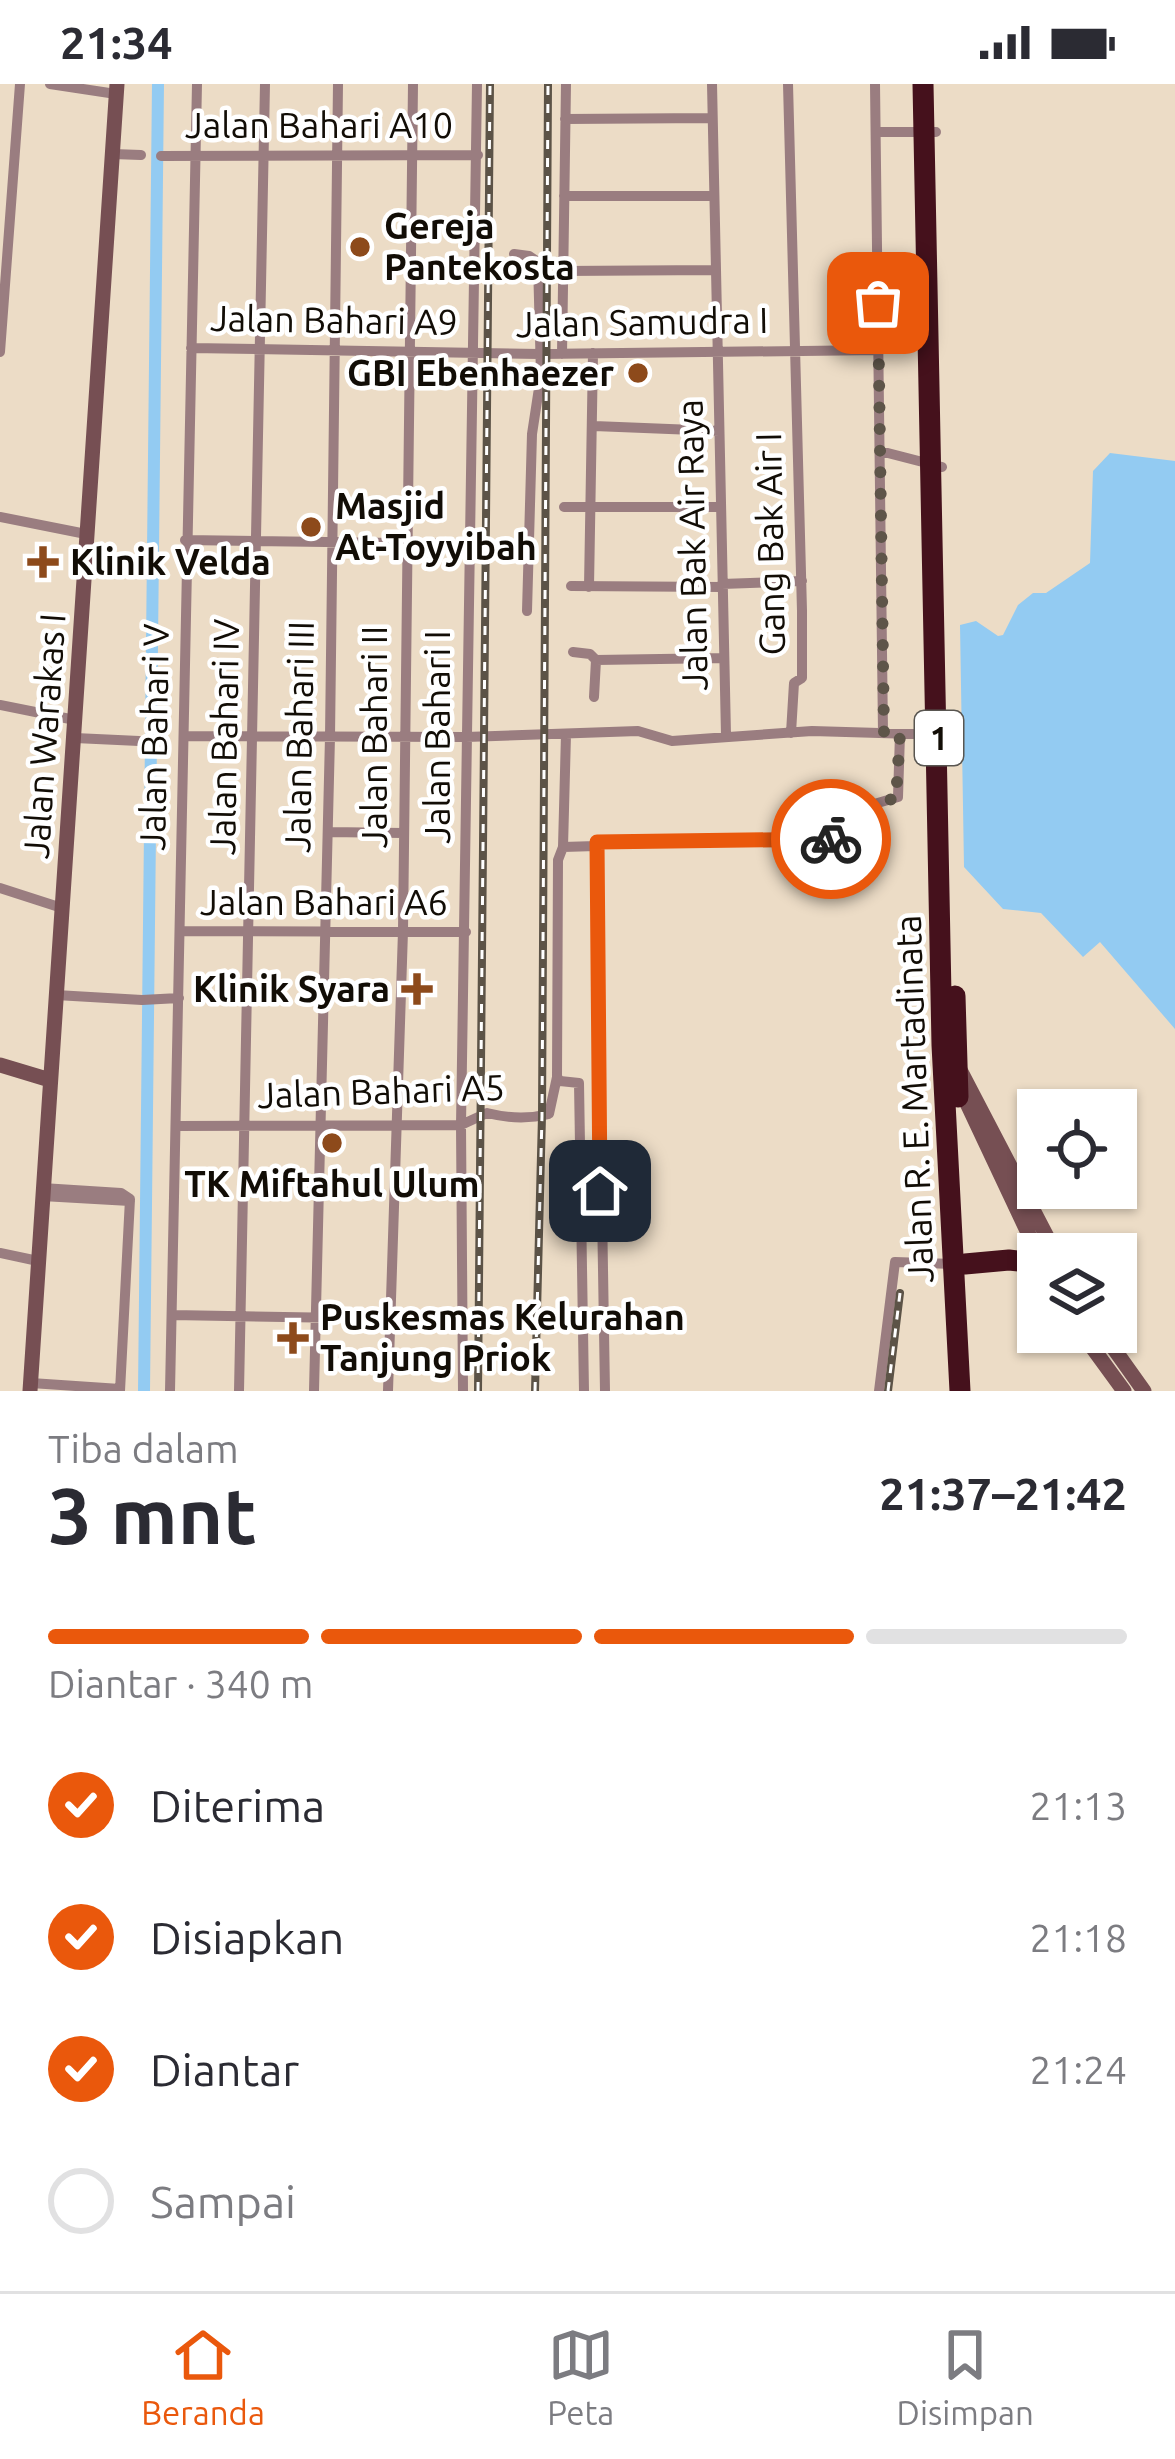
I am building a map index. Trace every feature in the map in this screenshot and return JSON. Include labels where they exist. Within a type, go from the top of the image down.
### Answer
[{"type":"highway","name":"Jalan R. E. Martadinata","points":[[923,84],[930,132]]},
{"type":"highway","name":"Jalan R. E. Martadinata","points":[[934,84],[930,132],[960,1391]]},
{"type":"highway","points":[[958,1264],[1017,1259]]},
{"type":"highway","name":"Jalan R. E. Martadinata","points":[[958,1264],[973,1391]]},
{"type":"street","points":[[0,351],[3,249],[17,160],[20,84]]},
{"type":"street","points":[[50,84],[116,89]]},
{"type":"street","name":"Jalan Bahari V","points":[[170,1391],[197,84]]},
{"type":"street","name":"Jalan Bahari IV","points":[[239,1391],[265,84]]},
{"type":"street","name":"Jalan Bahari III","points":[[314,1391],[330,737],[338,84]]},
{"type":"street","name":"Jalan Bahari II","points":[[388,1391],[403,931],[413,84]]},
{"type":"street","name":"Jalan Bahari I","points":[[463,1391],[461,1125],[477,84]]},
{"type":"street","points":[[562,354],[566,84]]},
{"type":"street","name":"Jalan Bak Air Raya","points":[[712,84],[726,735],[943,735]]},
{"type":"street","name":"Gang Bak Air I","points":[[788,84],[802,581],[802,678],[794,683],[791,733]]},
{"type":"street","points":[[875,84],[884,732]]},
{"type":"street","name":"Jalan Warakas I","points":[[30,1387],[116,89]]},
{"type":"street","points":[[565,119],[712,118]]},
{"type":"street","points":[[876,132],[930,132]]},
{"type":"street","name":"Jalan Bahari A10","points":[[113,154],[141,155]]},
{"type":"street","points":[[0,155],[17,160]]},
{"type":"street","name":"Jalan Bahari A10","points":[[161,156],[478,155]]},
{"type":"street","points":[[564,196],[714,196]]},
{"type":"street","points":[[514,254],[538,262],[541,375],[531,455],[526,611]]},
{"type":"street","points":[[562,272],[716,271]]},
{"type":"street","name":"Jalan Bahari A9","points":[[190,348],[476,352]]},
{"type":"street","name":"Jalan Samudra I","points":[[476,352],[880,350]]},
{"type":"street","points":[[589,586],[593,353]]},
{"type":"street","points":[[594,426],[719,431]]},
{"type":"street","points":[[880,451],[937,467]]},
{"type":"street","points":[[564,507],[721,507]]},
{"type":"street","points":[[0,517],[86,534]]},
{"type":"street","points":[[185,540],[469,544]]},
{"type":"street","points":[[571,586],[802,581]]},
{"type":"street","points":[[573,652],[590,654],[596,660],[724,658]]},
{"type":"street","points":[[594,697],[596,660]]},
{"type":"street","points":[[0,706],[75,720]]},
{"type":"street","points":[[184,736],[403,738],[645,732],[672,741],[726,735]]},
{"type":"street","points":[[566,734],[563,847],[558,860],[557,1077],[599,1083]]},
{"type":"street","points":[[605,1391],[596,846],[598,842],[656,840],[847,840],[854,810],[898,796],[900,734]]},
{"type":"street","points":[[75,738],[140,741]]},
{"type":"street","points":[[328,832],[403,833]]},
{"type":"street","points":[[563,847],[596,846]]},
{"type":"street","points":[[0,888],[62,908]]},
{"type":"street","name":"Jalan Bahari A6","points":[[181,932],[466,932]]},
{"type":"street","points":[[56,994],[179,998]]},
{"type":"street","points":[[950,1064],[1044,1233]]},
{"type":"street","points":[[950,1064],[1027,1233]]},
{"type":"street","points":[[0,1065],[50,1080]]},
{"type":"street","name":"Jalan Bahari A5","points":[[177,1126],[461,1125],[488,1113],[503,1117],[549,1114],[557,1077]]},
{"type":"street","points":[[579,1083],[584,1391]]},
{"type":"street","points":[[30,1387],[120,1390],[130,1198],[42,1192]]},
{"type":"street","points":[[0,1253],[38,1261]]},
{"type":"street","points":[[879,1391],[895,1262],[958,1264]]},
{"type":"street","points":[[172,1315],[464,1320]]},
{"type":"street","points":[[1096,1353],[1124,1391]]},
{"type":"street","points":[[1117,1353],[1144,1391]]},
{"type":"water","points":[[1110,453],[1175,461],[1175,1029],[1100,942],[1083,957],[1041,913],[1003,909],[964,867],[960,625],[976,621],[1003,635],[1018,605],[1033,593],[1046,593],[1090,563],[1093,471]]},
{"type":"waterway","points":[[144,1391],[158,84]]},
{"type":"railway","points":[[478,1391],[490,84]]},
{"type":"railway","points":[[535,1391],[542,1116],[548,84]]},
{"type":"railway","points":[[888,1391],[900,1293]]},
{"type":"way so far","points":[[831,839],[850,839],[854,810],[896,798],[899,789],[900,734],[884,732],[878,303]]},
{"type":"place","name":"Gereja Pantekosta","points":[[360,247]]},
{"type":"place","name":"GBI Ebenhaezer","points":[[638,373]]},
{"type":"place","name":"Masjid At-Toyyibah","points":[[311,527]]},
{"type":"place","name":"Klinik Velda","points":[[43,562]]},
{"type":"place","name":"Klinik Syara","points":[[417,989]]},
{"type":"place","name":"TK Miftahul Ulum","points":[[332,1143]]},
{"type":"place","name":"Puskesmas Kelurahan Tanjung Priok","points":[[293,1338]]},
{"type":"route","points":[[600,1191],[597,842],[831,839]]}]
